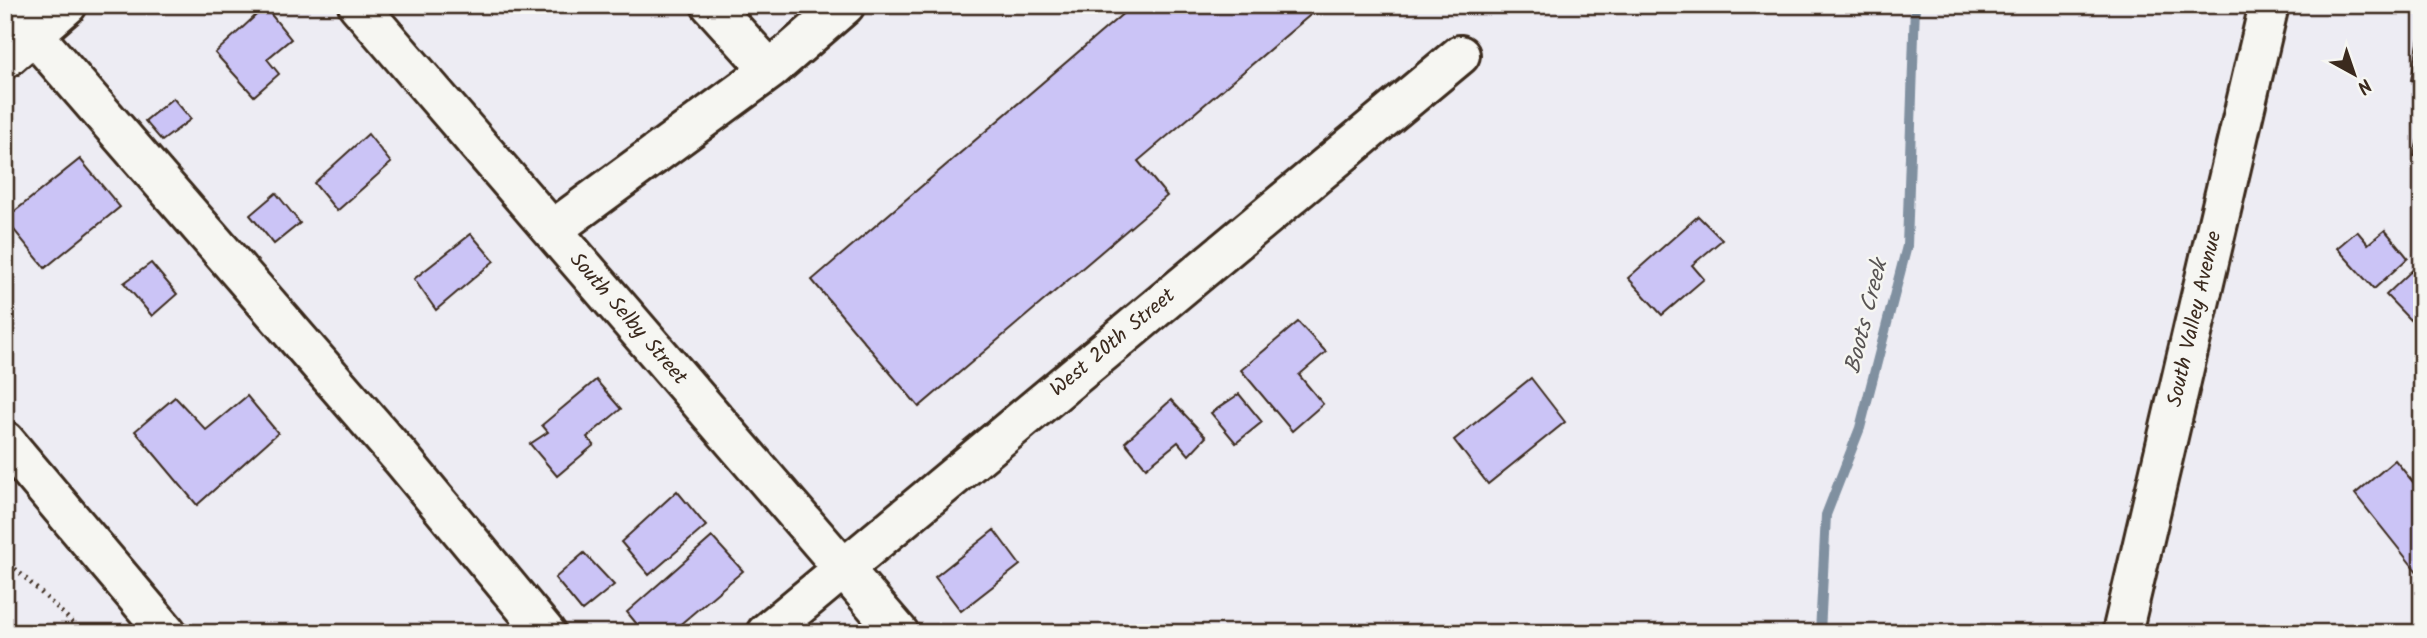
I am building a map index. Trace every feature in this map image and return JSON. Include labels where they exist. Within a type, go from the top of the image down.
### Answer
[{"type":"street","points":[[8,5],[19,46],[401,458],[546,633]]},
{"type":"street","points":[[19,46],[67,5]]},
{"type":"street","name":"South Selby Street","points":[[358,5],[899,633]]},
{"type":"street","points":[[711,5],[770,70]]},
{"type":"street","points":[[552,230],[770,70],[845,5]]},
{"type":"street","name":"South Valley Avenue","points":[[2122,633],[2269,5]]},
{"type":"street","name":"West 20th Street","points":[[766,633],[1460,55]]},
{"type":"street","points":[[5,441],[167,633]]},
{"type":"path","points":[[5,559],[84,633]]},
{"type":"building","points":[[1133,5],[1322,5],[1138,161],[1167,196],[919,407],[812,280]]},
{"type":"building","points":[[265,7],[291,39],[267,59],[279,74],[254,96],[215,53]]},
{"type":"building","points":[[2419,38],[2422,38],[2422,83],[2411,80]]},
{"type":"building","points":[[173,98],[191,119],[162,141],[145,121]]},
{"type":"building","points":[[2422,122],[2422,157],[2414,156]]},
{"type":"building","points":[[368,134],[391,163],[337,211],[314,183]]},
{"type":"building","points":[[80,159],[120,207],[45,268],[5,219]]},
{"type":"building","points":[[276,193],[300,223],[274,244],[250,215]]},
{"type":"building","points":[[1698,216],[1722,240],[1692,265],[1704,279],[1662,315],[1628,278]]},
{"type":"building","points":[[2385,230],[2408,258],[2374,289],[2337,248],[2357,231],[2368,244]]},
{"type":"building","points":[[471,234],[494,261],[436,310],[414,279]]},
{"type":"building","points":[[2422,261],[2422,309],[2410,320],[2386,295]]},
{"type":"building","points":[[151,263],[177,294],[152,316],[124,283]]},
{"type":"building","points":[[1298,322],[1326,352],[1299,375],[1323,404],[1292,431],[1241,370]]},
{"type":"building","points":[[1531,378],[1565,422],[1488,484],[1454,440]]},
{"type":"building","points":[[596,380],[621,409],[587,437],[594,445],[557,476],[530,444],[548,432],[542,425]]},
{"type":"building","points":[[1239,394],[1262,422],[1236,443],[1211,413]]},
{"type":"building","points":[[247,396],[278,433],[197,505],[135,431],[175,397],[206,430]]},
{"type":"building","points":[[1171,400],[1206,437],[1189,455],[1178,442],[1146,468],[1125,442]]},
{"type":"building","points":[[2395,460],[2422,493],[2422,578],[2355,494]]},
{"type":"building","points":[[677,491],[706,526],[649,575],[621,542]]},
{"type":"building","points":[[994,530],[1020,565],[961,611],[935,577]]},
{"type":"building","points":[[712,537],[743,571],[670,633],[644,633],[627,612]]},
{"type":"building","points":[[584,553],[614,585],[582,611],[555,578]]},
{"type":"waterway","name":"Boots Creek","points":[[1820,633],[1826,515],[1860,428],[1907,246],[1915,5]]}]
